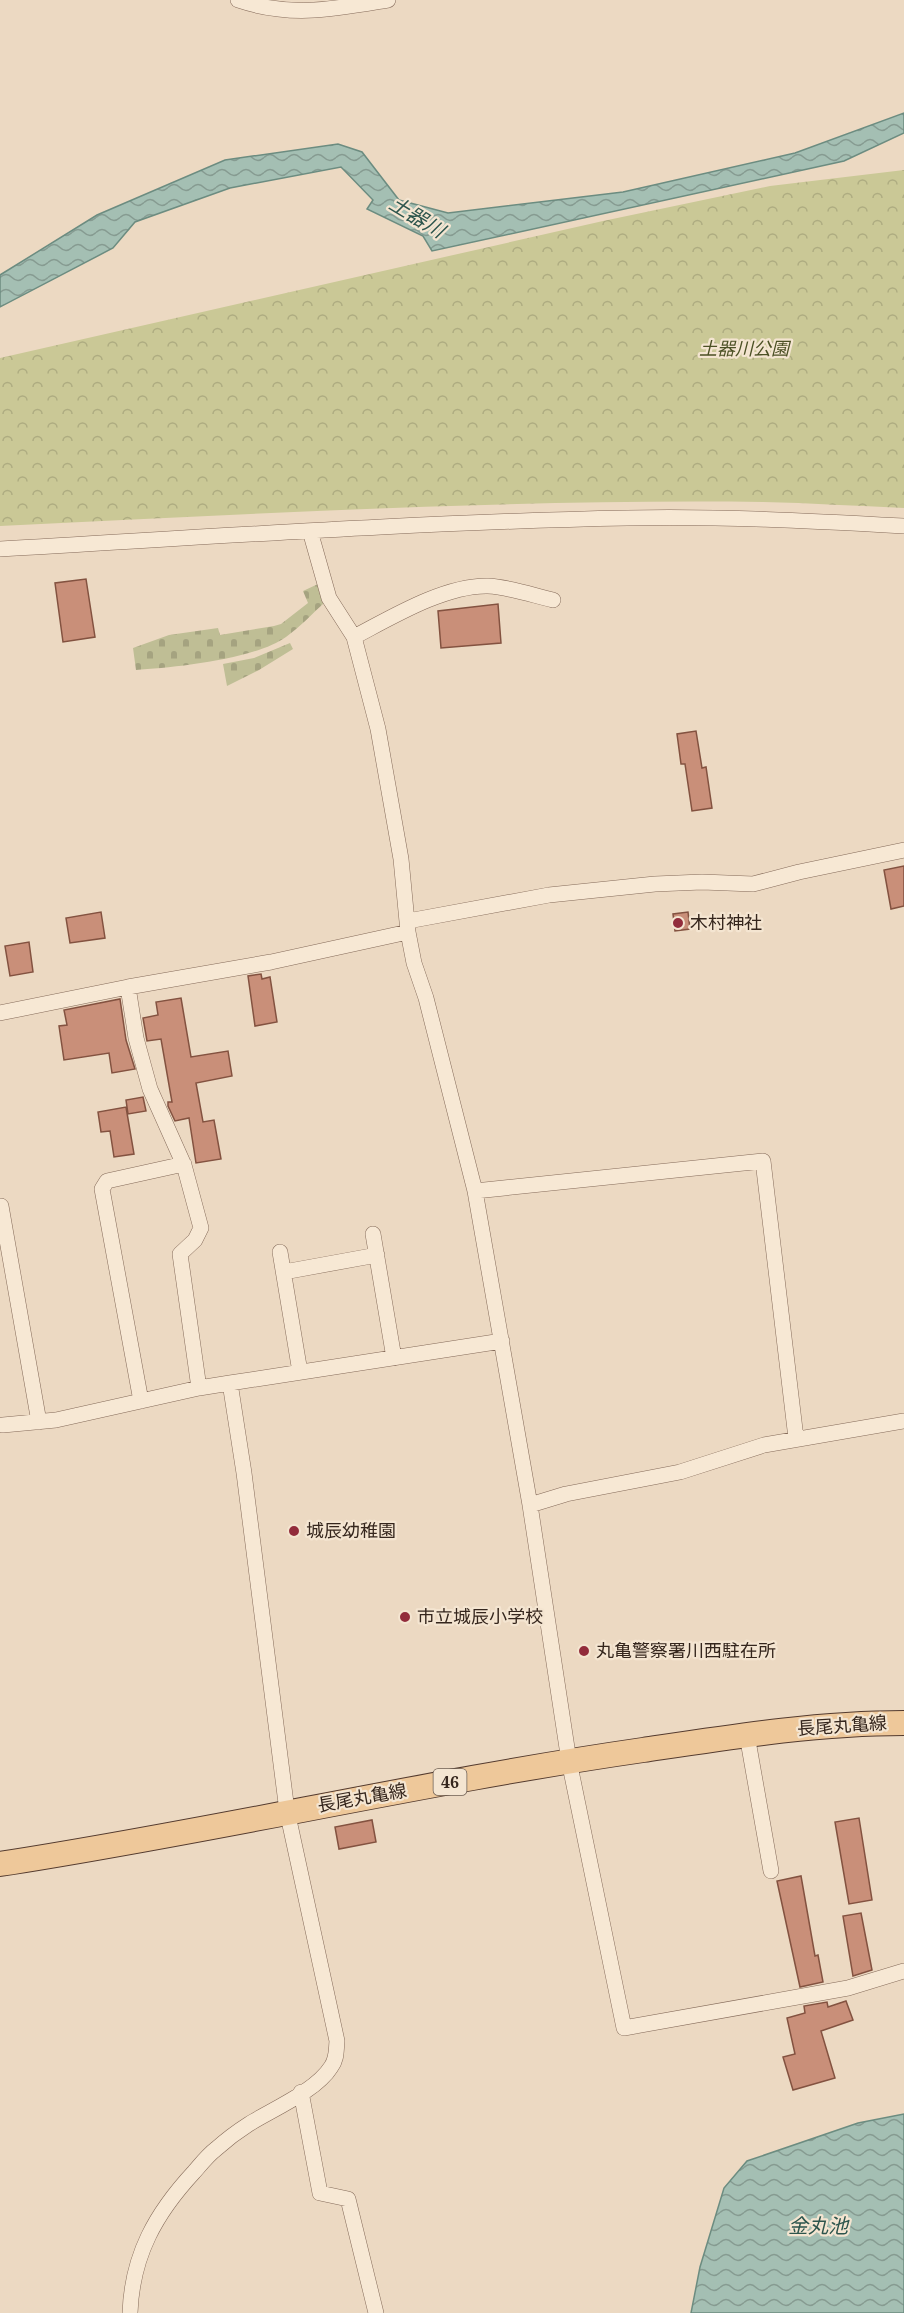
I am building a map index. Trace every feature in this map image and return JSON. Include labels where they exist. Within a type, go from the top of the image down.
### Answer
[{"type":"main road","name":"長尾丸亀線","points":[[0,1864],[113,1846],[287,1811],[569,1761],[820,1726],[904,1723]]},
{"type":"street","points":[[238,0],[252,5],[293,12],[334,9],[388,0]]},
{"type":"street","points":[[0,549],[310,531],[628,518],[772,519],[904,526]]},
{"type":"street","points":[[310,531],[329,598],[354,638],[378,729],[401,859],[414,963],[429,1009],[475,1191],[530,1505],[569,1761],[624,2028],[848,1988],[904,1971]]},
{"type":"street","points":[[354,638],[392,617],[460,589],[489,586],[552,600]]},
{"type":"street","points":[[0,1013],[128,987],[271,962],[408,926],[549,895],[655,884],[702,882],[753,884],[904,850]]},
{"type":"street","points":[[128,987],[136,1038],[150,1089],[184,1164],[201,1228],[195,1240],[180,1254],[199,1388]]},
{"type":"street","points":[[475,1191],[763,1161],[796,1438]]},
{"type":"street","points":[[141,1401],[102,1189],[107,1181],[184,1164]]},
{"type":"street","points":[[0,1206],[39,1422]]},
{"type":"street","points":[[374,1234],[394,1358]]},
{"type":"street","points":[[280,1252],[300,1372]]},
{"type":"street","points":[[284,1272],[377,1255]]},
{"type":"street","points":[[3,1425],[56,1420],[199,1388],[502,1341]]},
{"type":"street","points":[[130,2313],[131,2294],[138,2260],[150,2229],[171,2197],[215,2150],[246,2126],[317,2082],[330,2069],[336,2058],[337,2041],[287,1811],[244,1473],[230,1383]]},
{"type":"street","points":[[530,1505],[566,1494],[680,1472],[764,1445],[904,1421]]},
{"type":"street","points":[[747,1735],[771,1871]]},
{"type":"street","points":[[301,2092],[320,2193],[348,2199],[376,2313]]},
{"type":"green space","name":"土器川公園","points":[[904,170],[904,508],[763,502],[572,503],[382,508],[0,526],[0,358],[603,221],[770,186]]},
{"type":"green space","points":[[318,584],[324,603],[301,625],[272,645],[214,661],[136,670],[133,648],[169,635],[218,628],[220,635],[281,624],[308,603],[303,591]]},
{"type":"green space","points":[[290,643],[293,649],[227,686],[223,664],[254,658]]},
{"type":"water","name":"土器川","points":[[904,113],[904,133],[844,161],[432,251],[423,236],[367,209],[373,200],[341,167],[230,188],[135,222],[113,248],[0,307],[0,275],[97,215],[225,160],[338,144],[362,152],[399,200],[448,213],[623,192],[795,153]]},
{"type":"water","name":"金丸池","points":[[904,2114],[904,2313],[691,2313],[700,2267],[724,2188],[747,2161],[858,2123]]},
{"type":"building","points":[[86,579],[95,637],[63,642],[55,583]]},
{"type":"building","points":[[498,604],[501,643],[441,648],[438,611]]},
{"type":"building","points":[[696,731],[702,768],[706,767],[712,808],[692,811],[685,764],[681,764],[677,734]]},
{"type":"building","points":[[904,866],[904,906],[891,909],[884,870]]},
{"type":"building","points":[[101,912],[105,938],[70,943],[66,918]]},
{"type":"building","points":[[688,912],[690,929],[675,931],[673,914]]},
{"type":"building","points":[[29,942],[33,972],[10,976],[5,946]]},
{"type":"building","points":[[261,974],[262,979],[270,977],[277,1022],[255,1026],[248,976]]},
{"type":"building","points":[[181,998],[191,1057],[228,1051],[232,1076],[196,1083],[203,1122],[214,1120],[221,1159],[196,1163],[189,1118],[175,1121],[168,1106],[168,1102],[172,1102],[161,1039],[147,1041],[143,1018],[158,1015],[156,1002]]},
{"type":"building","points":[[120,999],[126,1040],[135,1069],[112,1073],[109,1053],[64,1060],[59,1026],[67,1025],[64,1010]]},
{"type":"building","points":[[143,1097],[146,1111],[128,1114],[126,1100]]},
{"type":"building","points":[[126,1107],[134,1154],[114,1157],[110,1131],[101,1132],[98,1112]]},
{"type":"building","points":[[859,1818],[872,1900],[849,1904],[835,1822]]},
{"type":"building","points":[[372,1820],[376,1842],[339,1849],[335,1827]]},
{"type":"building","points":[[801,1876],[815,1956],[818,1955],[823,1982],[800,1987],[777,1881]]},
{"type":"building","points":[[861,1913],[872,1970],[853,1976],[843,1916]]},
{"type":"building","points":[[846,2001],[853,2020],[821,2031],[835,2078],[793,2090],[783,2057],[795,2054],[787,2018],[805,2013],[804,2006],[827,2002],[828,2007]]},
{"type":"place","name":"木村神社","points":[[678,923]]},
{"type":"place","name":"城辰幼稚園","points":[[294,1531]]},
{"type":"place","name":"市立城辰小学校","points":[[405,1617]]},
{"type":"place","name":"丸亀警察署川西駐在所","points":[[584,1651]]}]
